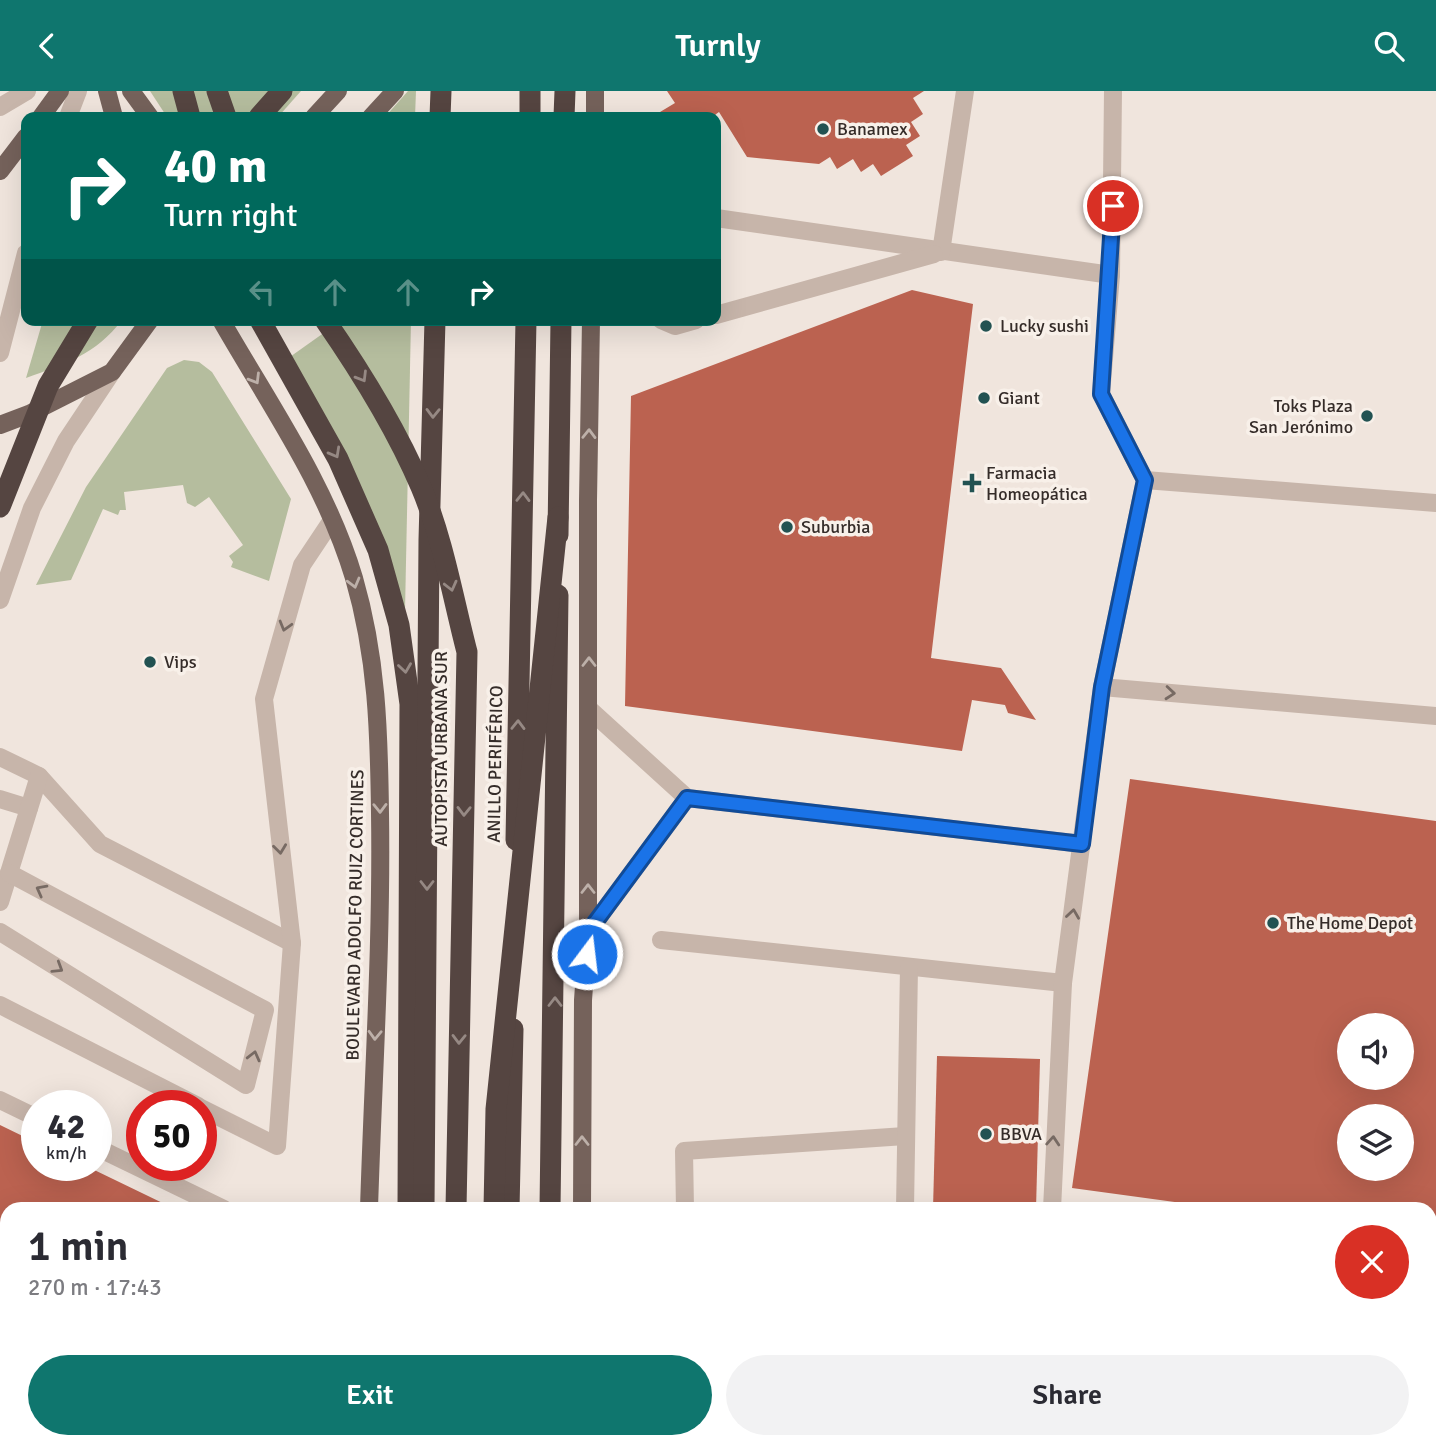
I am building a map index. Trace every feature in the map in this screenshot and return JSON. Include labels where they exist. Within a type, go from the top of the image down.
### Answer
[{"type":"highway","points":[[183,91],[189,112]]},
{"type":"highway","points":[[218,91],[224,112]]},
{"type":"highway","points":[[263,112],[282,91]]},
{"type":"highway","points":[[440,91],[440,112]]},
{"type":"highway","points":[[530,91],[530,112]]},
{"type":"highway","points":[[564,112],[565,91]]},
{"type":"highway","points":[[0,507],[48,386],[84,326]]},
{"type":"highway","points":[[263,326],[338,459],[378,550],[399,625],[410,704],[408,1202]]},
{"type":"highway","name":"AUTOPISTA URBANA SUR","points":[[329,326],[393,431],[422,489],[446,568],[467,652],[456,1202]]},
{"type":"highway","points":[[424,1202],[429,554],[435,326]]},
{"type":"highway","name":"ANILLO PERIFÉRICO","points":[[509,1202],[526,326]]},
{"type":"highway","points":[[550,1202],[554,1070],[561,326]]},
{"type":"highway","points":[[494,1202],[496,1109],[558,517]]},
{"type":"main road","points":[[45,112],[60,91]]},
{"type":"main road","points":[[107,91],[113,112]]},
{"type":"main road","points":[[131,91],[146,112]]},
{"type":"main road","points":[[319,112],[338,91]]},
{"type":"main road","points":[[376,112],[395,91]]},
{"type":"main road","points":[[595,91],[595,112]]},
{"type":"main road","points":[[0,171],[21,144]]},
{"type":"main road","points":[[0,425],[29,414],[112,372],[146,326]]},
{"type":"main road","name":"BOULEVARD ADOLFO RUIZ CORTINES","points":[[224,326],[309,469],[332,520],[353,577],[378,703],[381,873],[369,1202]]},
{"type":"main road","points":[[231,338],[236,326]]},
{"type":"main road","points":[[582,1202],[583,1000],[588,932],[591,326]]},
{"type":"street","points":[[0,107],[27,91]]},
{"type":"street","points":[[70,112],[78,91]]},
{"type":"street","points":[[941,252],[965,91]]},
{"type":"street","points":[[1052,1202],[1063,983],[1102,687],[1145,480],[1101,394],[1111,275],[1113,91]]},
{"type":"street","points":[[721,219],[1111,275]]},
{"type":"street","points":[[721,314],[941,252]]},
{"type":"street","points":[[0,353],[21,272]]},
{"type":"street","points":[[0,600],[32,508],[66,441],[112,372]]},
{"type":"street","points":[[1145,480],[1436,503]]},
{"type":"street","points":[[217,1116],[277,1146],[292,943],[264,699],[302,565],[332,520]]},
{"type":"street","points":[[1102,687],[1436,716]]},
{"type":"street","points":[[589,709],[687,798],[1082,844]]},
{"type":"street","points":[[0,757],[39,776],[100,844],[292,943]]},
{"type":"street","points":[[0,902],[39,776]]},
{"type":"street","points":[[588,932],[687,798]]},
{"type":"street","points":[[0,799],[29,808]]},
{"type":"street","points":[[0,932],[246,1086],[265,1010],[9,873]]},
{"type":"street","points":[[661,940],[1063,983]]},
{"type":"street","points":[[905,1202],[909,967]]},
{"type":"street","points":[[0,1005],[167,1090]]},
{"type":"street","points":[[0,1100],[21,1110]]},
{"type":"street","points":[[685,1202],[684,1151],[905,1136]]},
{"type":"street","points":[[112,1155],[210,1202]]},
{"type":"green space","points":[[150,91],[301,91],[282,112],[164,112]]},
{"type":"green space","points":[[408,91],[416,91],[415,112],[389,112]]},
{"type":"green space","points":[[41,326],[117,326],[101,342],[79,357],[26,378]]},
{"type":"green space","points":[[334,326],[411,326],[405,611],[287,359]]},
{"type":"green space","points":[[184,360],[199,362],[212,372],[291,499],[269,581],[231,567],[233,562],[229,556],[243,545],[209,497],[195,507],[187,503],[183,485],[124,492],[126,510],[120,510],[118,515],[103,509],[71,580],[36,585],[86,487],[167,368]]},
{"type":"building","name":"Banamex","points":[[667,91],[924,91],[913,98],[923,114],[911,122],[920,136],[906,145],[913,156],[881,176],[873,164],[861,172],[853,159],[837,169],[830,157],[819,164],[747,157],[721,112],[660,112],[675,103]]},
{"type":"building","name":"Suburbia","points":[[912,290],[973,304],[931,658],[1001,668],[1036,720],[1008,713],[1005,705],[972,700],[962,751],[625,706],[631,396]]},
{"type":"building","name":"The Home Depot","points":[[1130,779],[1436,821],[1436,1202],[1175,1202],[1072,1188]]},
{"type":"building","name":"BBVA","points":[[937,1056],[1040,1059],[1036,1202],[933,1202]]},
{"type":"building","points":[[0,1125],[21,1135],[21,1181],[112,1181],[112,1179],[161,1202],[0,1202]]},
{"type":"place","name":"Banamex","points":[[823,129]]},
{"type":"place","name":"Lucky sushi","points":[[986,326]]},
{"type":"place","name":"Giant","points":[[984,398]]},
{"type":"place","name":"Toks Plaza San Jerónimo","points":[[1367,416]]},
{"type":"place","name":"Farmacia Homeopática","points":[[972,483]]},
{"type":"place","name":"Suburbia","points":[[787,527]]},
{"type":"place","name":"Vips","points":[[150,662]]},
{"type":"place","name":"The Home Depot","points":[[1273,923]]},
{"type":"place","name":"BBVA","points":[[986,1134]]},
{"type":"route","points":[[587,954],[588,932],[687,798],[1082,844],[1102,687],[1145,480],[1101,394],[1111,275],[1113,206]]}]
